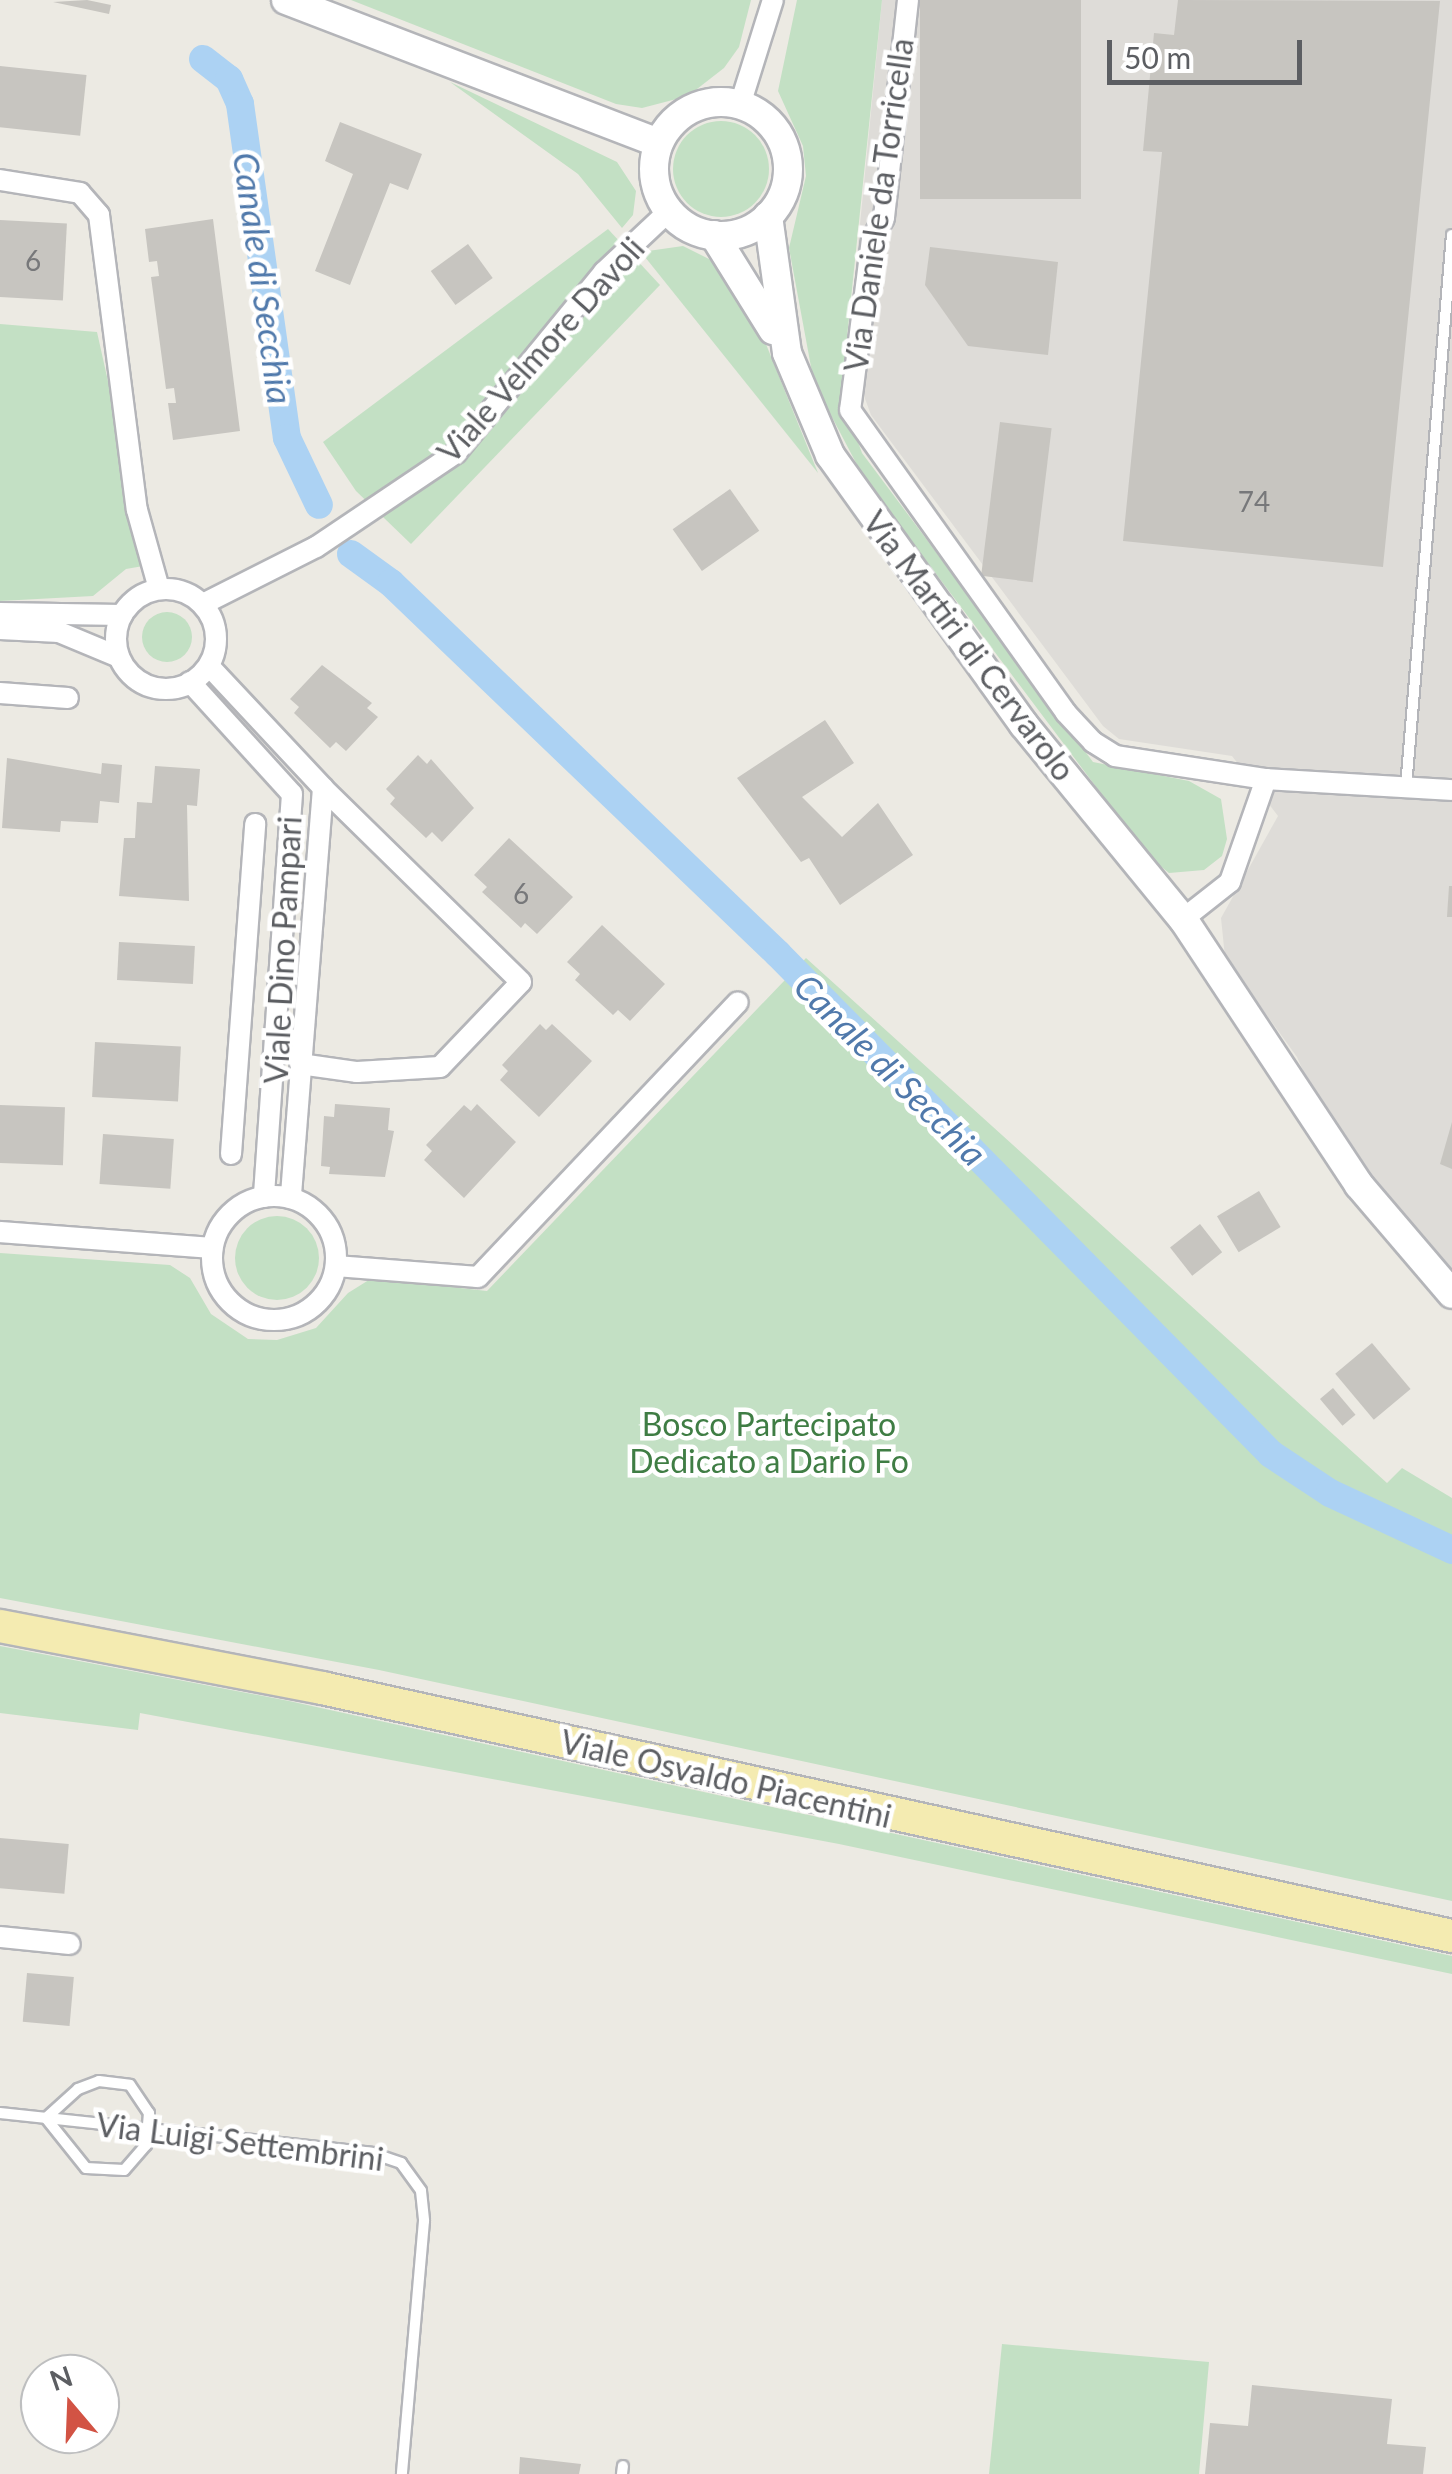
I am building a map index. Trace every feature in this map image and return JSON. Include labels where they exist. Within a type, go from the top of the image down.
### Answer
[{"type":"main road","points":[[286,0],[658,143]]},
{"type":"main road","points":[[740,104],[720,102],[683,113],[658,143],[654,179],[669,211],[714,235],[743,232],[768,216]]},
{"type":"main road","name":"Via Martiri di Cervarolo","points":[[740,104],[772,126],[787,162],[786,182],[768,216],[786,352]]},
{"type":"main road","name":"Via Martiri di Cervarolo","points":[[714,235],[786,352],[830,455],[890,544],[1024,725],[1184,919],[1310,1116],[1416,1258],[1452,1294]]},
{"type":"main road","name":"Viale Osvaldo Piacentini","points":[[0,1626],[322,1688],[1452,1936]]},
{"type":"street","points":[[740,104],[773,0]]},
{"type":"street","name":"Via Daniele da Torricella","points":[[850,410],[872,239],[884,218],[908,0]]},
{"type":"street","points":[[0,180],[80,193],[99,215],[136,510],[160,589]]},
{"type":"street","name":"Viale Velmore Davoli","points":[[204,604],[316,547],[456,454],[604,272],[669,211]]},
{"type":"street","name":"Via Martiri di Cervarolo","points":[[850,410],[1066,713],[1114,756],[1266,780],[1452,790]]},
{"type":"street","points":[[0,629],[59,632],[119,657],[152,687],[190,682],[208,666],[217,637],[204,604],[176,589],[160,589],[140,596],[122,615],[119,657]]},
{"type":"street","points":[[0,613],[122,615]]},
{"type":"street","name":"Viale Dino Pampari","points":[[208,666],[322,788],[521,982],[440,1067],[358,1072],[300,1064]]},
{"type":"street","name":"Viale Dino Pampari","points":[[190,682],[292,794],[279,1031],[264,1197]]},
{"type":"street","points":[[0,693],[68,698]]},
{"type":"street","points":[[1184,919],[1230,882],[1266,780]]},
{"type":"street","name":"Viale Dino Pampari","points":[[291,1198],[322,788]]},
{"type":"street","points":[[230,1154],[243,1028],[256,824]]},
{"type":"street","points":[[336,1266],[478,1277],[738,1002]]},
{"type":"street","points":[[243,1028],[279,1031]]},
{"type":"street","points":[[264,1197],[291,1198],[321,1217],[336,1266],[319,1301],[284,1320],[265,1320],[246,1314],[218,1286],[212,1248],[230,1214],[264,1197]]},
{"type":"street","points":[[0,1232],[212,1248]]},
{"type":"street","points":[[0,1936],[70,1944]]},
{"type":"lane","points":[[1406,788],[1452,235]]},
{"type":"lane","points":[[116,2081],[142,2096],[149,2129],[138,2159],[124,2170],[104,2173],[86,2168],[46,2118],[78,2089],[116,2081]]},
{"type":"lane","name":"Via Luigi Settembrini","points":[[0,2113],[372,2153],[401,2163],[421,2191],[402,2474]]},
{"type":"shaded area","points":[[882,0],[1452,0],[1452,1272],[1353,1156],[1318,1104],[1297,1057],[1225,957],[1221,918],[1278,816],[1232,756],[1119,739],[1103,726],[871,415],[860,385],[845,377]]},
{"type":"green space","points":[[351,0],[751,0],[739,47],[724,68],[688,96],[642,108],[616,104]]},
{"type":"green space","points":[[797,0],[882,0],[841,395],[862,453],[1093,762],[1189,781],[1221,799],[1227,839],[1222,856],[1204,870],[1169,873],[1148,856],[864,478],[814,383],[789,248],[806,176],[803,146],[778,91]]},
{"type":"green space","points":[[450,82],[617,162],[636,191],[633,215],[622,228],[578,174]]},
{"type":"green space","points":[[721,121],[739,125],[755,135],[765,151],[769,169],[765,187],[755,203],[739,213],[721,217],[703,213],[687,203],[677,187],[673,169],[677,151],[687,135],[703,125]]},
{"type":"green space","points":[[608,229],[660,285],[411,544],[356,491],[323,442]]},
{"type":"green space","points":[[683,246],[723,266],[747,297],[818,473],[641,252]]},
{"type":"green space","points":[[0,324],[97,332],[149,565],[126,569],[93,596],[0,601]]},
{"type":"green space","points":[[167,612],[185,619],[192,637],[185,655],[167,662],[149,655],[142,637],[149,619]]},
{"type":"green space","name":"Bosco Partecipato Dedicato a Dario Fo","points":[[806,958],[1387,1483],[1402,1468],[1452,1498],[1452,1901],[379,1670],[0,1598],[0,1253],[170,1265],[190,1278],[211,1314],[248,1339],[277,1340],[316,1328],[348,1293],[372,1278],[487,1291]]},
{"type":"green space","points":[[277,1216],[300,1223],[312,1235],[319,1258],[312,1281],[300,1293],[277,1300],[254,1293],[242,1281],[235,1258],[242,1235],[254,1223]]},
{"type":"green space","points":[[0,1646],[289,1701],[1452,1956],[1452,1974],[839,1844],[140,1713],[138,1730],[0,1713]]},
{"type":"green space","points":[[1002,2344],[1209,2362],[1199,2474],[989,2474]]},
{"type":"building","points":[[87,0],[111,5],[109,14],[53,2]]},
{"type":"building","points":[[920,0],[1081,0],[1081,199],[920,199]]},
{"type":"building","points":[[1178,0],[1440,1],[1383,567],[1123,541],[1162,152],[1143,151],[1154,33],[1174,35]]},
{"type":"building","points":[[0,66],[87,75],[80,136],[0,127]]},
{"type":"building","points":[[340,122],[422,154],[408,190],[390,183],[350,285],[315,271],[353,174],[325,161]]},
{"type":"building","points":[[213,219],[240,431],[173,440],[168,403],[176,403],[174,388],[166,389],[151,277],[159,276],[157,261],[149,262],[145,229]]},
{"type":"building","points":[[0,220],[67,224],[63,300],[0,297]]},
{"type":"building","points":[[468,244],[493,278],[455,305],[431,271]]},
{"type":"building","points":[[930,247],[1058,262],[1048,355],[968,346],[925,285]]},
{"type":"building","points":[[1000,422],[1052,428],[1033,582],[981,576]]},
{"type":"building","points":[[730,489],[759,531],[702,571],[673,529]]},
{"type":"building","points":[[322,665],[372,703],[367,708],[378,717],[346,751],[336,742],[330,748],[294,713],[299,707],[290,699]]},
{"type":"building","points":[[825,720],[854,763],[802,797],[842,837],[878,803],[913,855],[840,905],[809,858],[801,862],[737,778]]},
{"type":"building","points":[[418,755],[427,764],[431,759],[474,808],[442,842],[432,832],[426,838],[390,804],[395,798],[386,789]]},
{"type":"building","points":[[7,758],[101,774],[102,763],[122,765],[119,803],[100,801],[98,823],[61,821],[60,832],[2,828]]},
{"type":"building","points":[[155,766],[200,769],[197,806],[187,805],[189,901],[119,896],[124,838],[135,838],[137,802],[152,803]]},
{"type":"building","points":[[509,838],[573,897],[537,934],[525,923],[521,928],[482,892],[487,887],[474,875]]},
{"type":"building","points":[[1452,886],[1452,917],[1447,917]]},
{"type":"building","points":[[602,925],[665,984],[630,1021],[618,1010],[613,1015],[575,980],[580,974],[567,962]]},
{"type":"building","points":[[119,942],[195,946],[193,984],[117,980]]},
{"type":"building","points":[[540,1024],[546,1030],[552,1024],[592,1061],[539,1117],[500,1080],[508,1071],[502,1065]]},
{"type":"building","points":[[95,1042],[181,1047],[178,1101],[92,1097]]},
{"type":"building","points":[[335,1104],[390,1108],[388,1130],[394,1131],[385,1177],[329,1174],[330,1167],[321,1166],[324,1116],[334,1117]]},
{"type":"building","points":[[477,1104],[516,1142],[464,1198],[424,1160],[432,1151],[426,1145],[464,1105],[471,1111]]},
{"type":"building","points":[[0,1105],[65,1107],[63,1165],[0,1163]]},
{"type":"building","points":[[1452,1122],[1452,1169],[1440,1164]]},
{"type":"building","points":[[103,1134],[174,1139],[170,1189],[100,1184]]},
{"type":"building","points":[[1259,1191],[1281,1227],[1239,1252],[1217,1216]]},
{"type":"building","points":[[1200,1224],[1222,1252],[1192,1276],[1170,1247]]},
{"type":"building","points":[[1372,1343],[1411,1389],[1374,1420],[1335,1374]]},
{"type":"building","points":[[1333,1388],[1355,1415],[1342,1426],[1320,1399]]},
{"type":"building","points":[[0,1838],[69,1844],[64,1894],[0,1888]]},
{"type":"building","points":[[27,1973],[74,1977],[70,2026],[23,2022]]},
{"type":"building","points":[[1252,2385],[1392,2399],[1387,2444],[1426,2447],[1423,2474],[1205,2474],[1210,2423],[1248,2426]]},
{"type":"building","points":[[520,2457],[581,2464],[579,2474],[519,2474]]},
{"type":"waterway","name":"Canale di Secchia","points":[[203,59],[229,79],[240,104],[287,438],[319,505]]},
{"type":"waterway","name":"Canale di Secchia","points":[[351,554],[391,583],[778,954],[1271,1454],[1330,1493],[1452,1550]]}]
